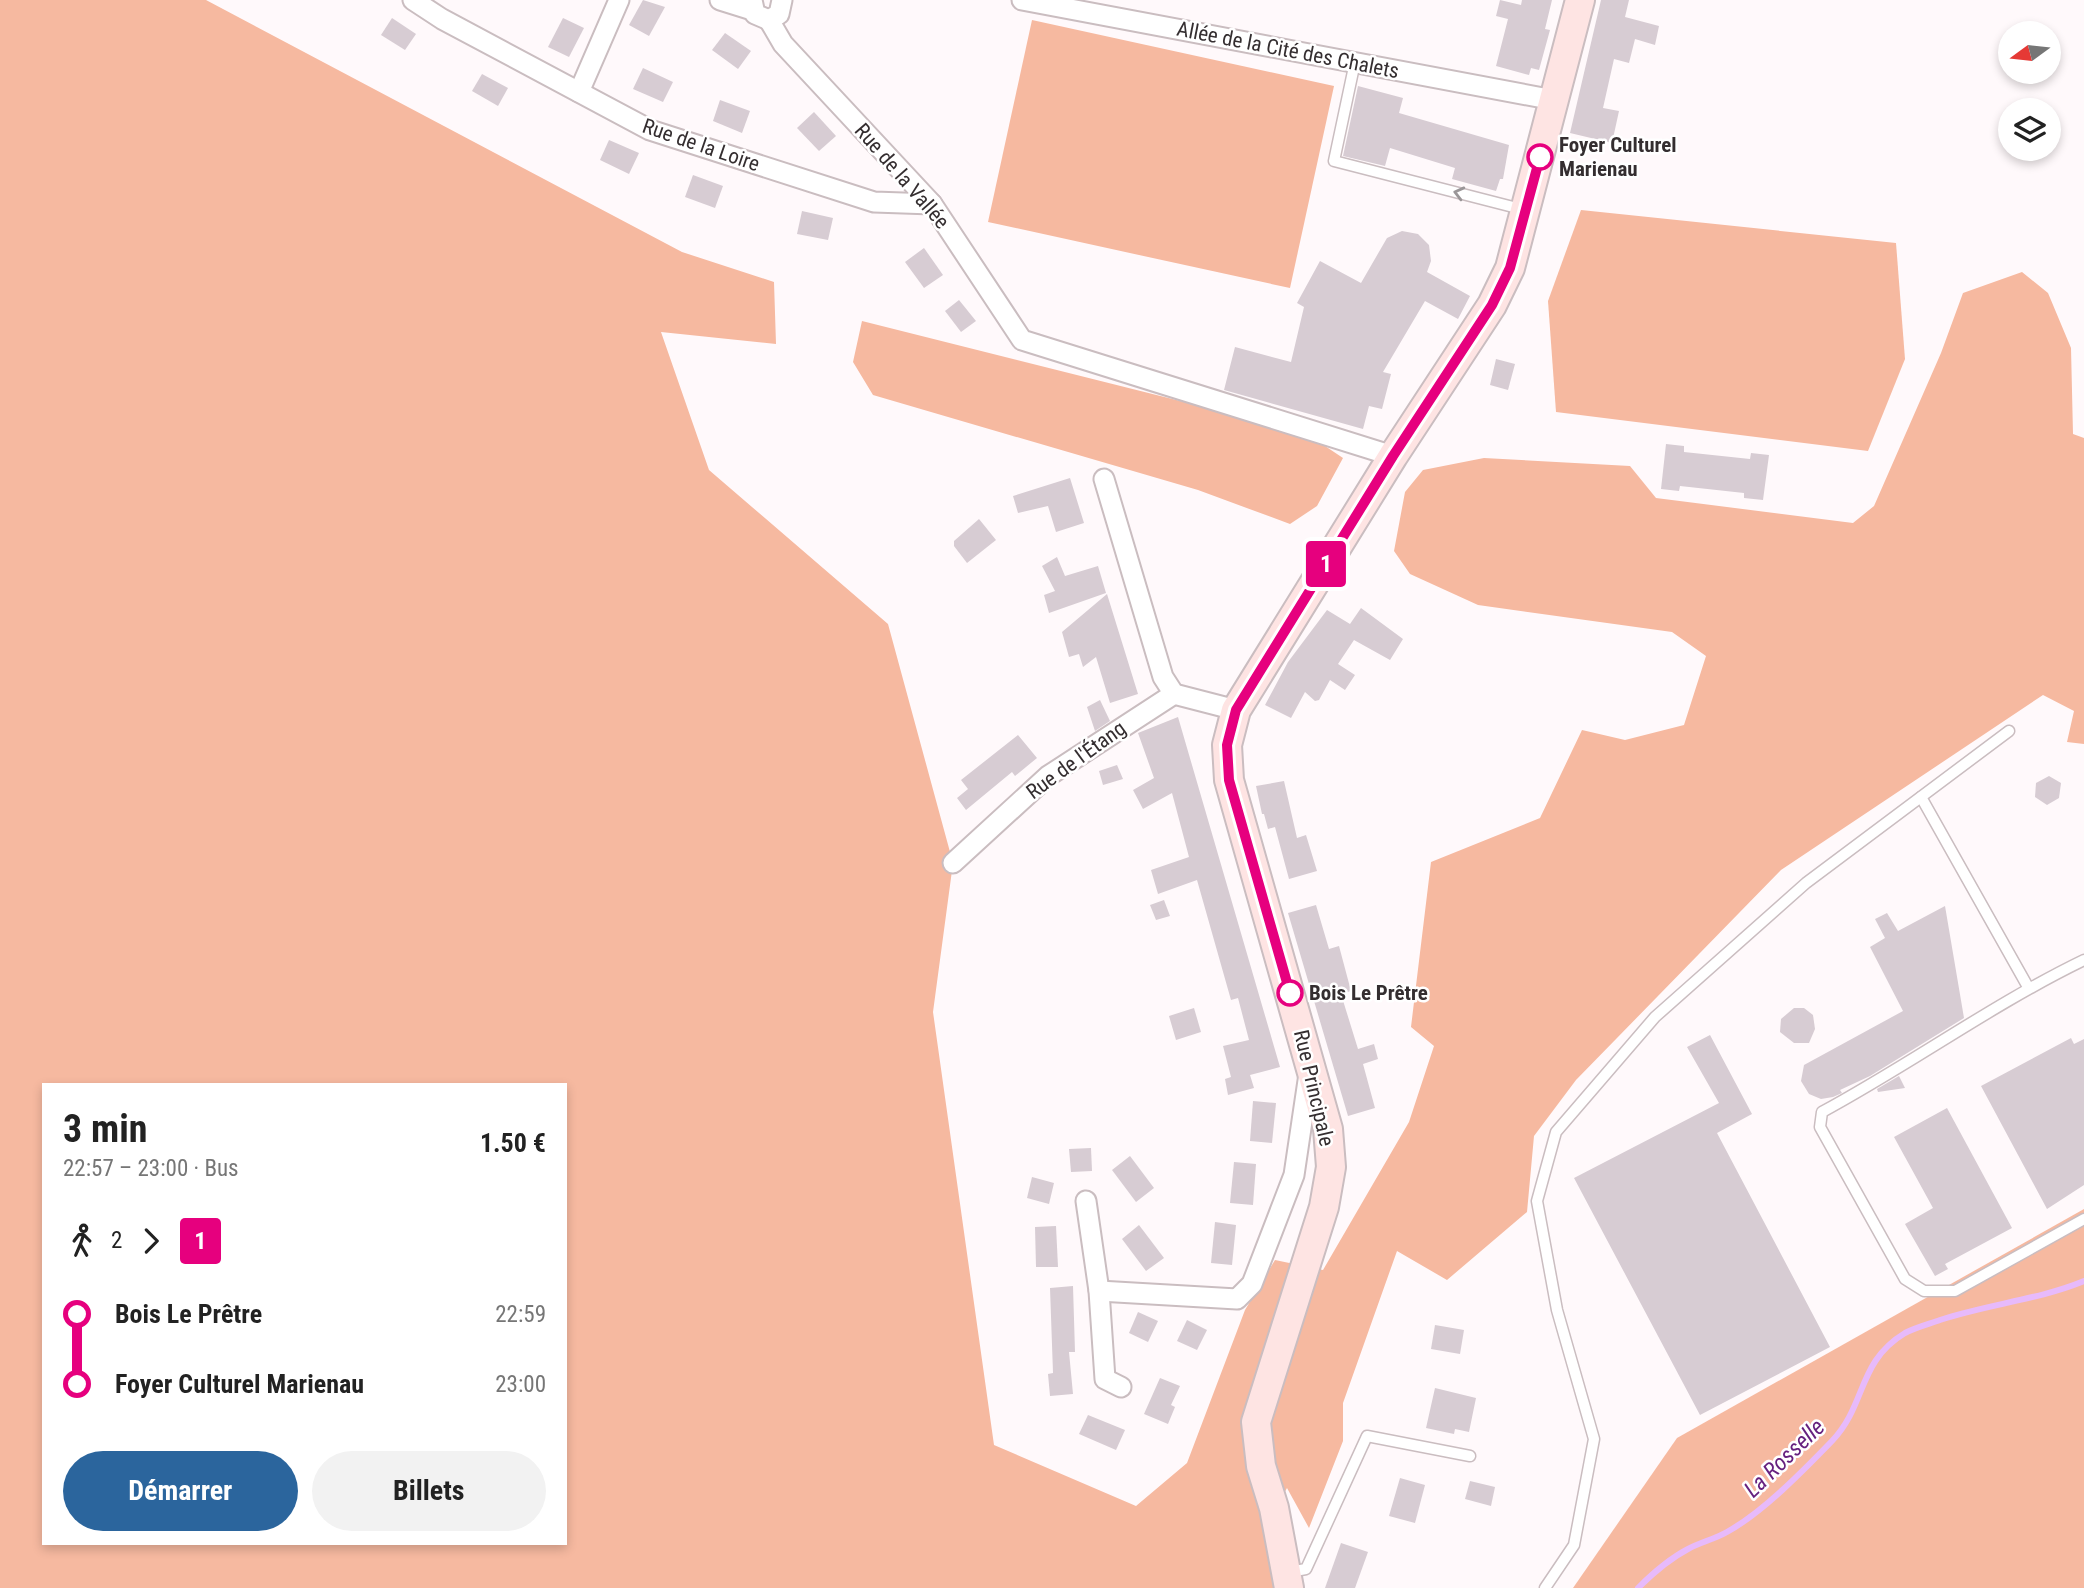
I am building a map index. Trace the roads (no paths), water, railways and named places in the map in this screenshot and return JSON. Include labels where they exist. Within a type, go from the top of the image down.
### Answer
[{"type":"main road","name":"Rue Principale","points":[[1289,1580],[1274,1508],[1261,1466],[1256,1422],[1324,1207],[1331,1167],[1328,1129],[1229,780],[1227,745],[1236,710],[1393,456],[1492,305],[1510,268],[1580,0]]},
{"type":"street","name":"Rue de la Loire","points":[[413,0],[442,19],[650,130],[874,202],[932,204]]},
{"type":"street","points":[[579,92],[619,0]]},
{"type":"street","name":"Rue de la Vallée","points":[[720,0],[752,5],[759,18],[769,20],[783,44],[932,204],[1022,340],[1393,456]]},
{"type":"street","points":[[769,20],[779,14],[782,0]]},
{"type":"street","name":"Allée de la Cité des Chalets","points":[[1022,0],[1080,5],[1554,100]]},
{"type":"street","points":[[1104,479],[1163,677],[1174,694],[1236,710]]},
{"type":"street","name":"Rue de l'Étang","points":[[953,863],[1048,776],[1174,694]]},
{"type":"street","points":[[1099,1291],[1237,1299],[1252,1284],[1294,1175],[1310,1069]]},
{"type":"street","points":[[1086,1202],[1099,1291],[1105,1380],[1121,1387]]},
{"type":"lane","points":[[1355,62],[1334,161],[1525,210]]},
{"type":"lane","points":[[1545,1588],[1574,1545],[1594,1439],[1557,1310],[1537,1201],[1556,1132],[1655,1017],[1805,883],[2009,731]]},
{"type":"lane","points":[[1922,797],[2028,987]]},
{"type":"lane","points":[[2084,960],[2028,987],[1880,1080],[1822,1112],[1820,1128],[1905,1279],[1924,1292],[1955,1291],[2084,1219]]},
{"type":"lane","points":[[1289,1580],[1306,1569],[1367,1436],[1470,1455]]},
{"type":"waterway","name":"La Rosselle","points":[[1638,1588],[1681,1553],[1741,1524],[1796,1478],[1843,1427],[1878,1357],[1905,1333],[1958,1315],[2049,1293],[2084,1281]]},
{"type":"place","name":"Foyer Culturel Marienau","points":[[1540,157]]},
{"type":"place","name":"Bois Le Prêtre","points":[[1290,993]]}]
